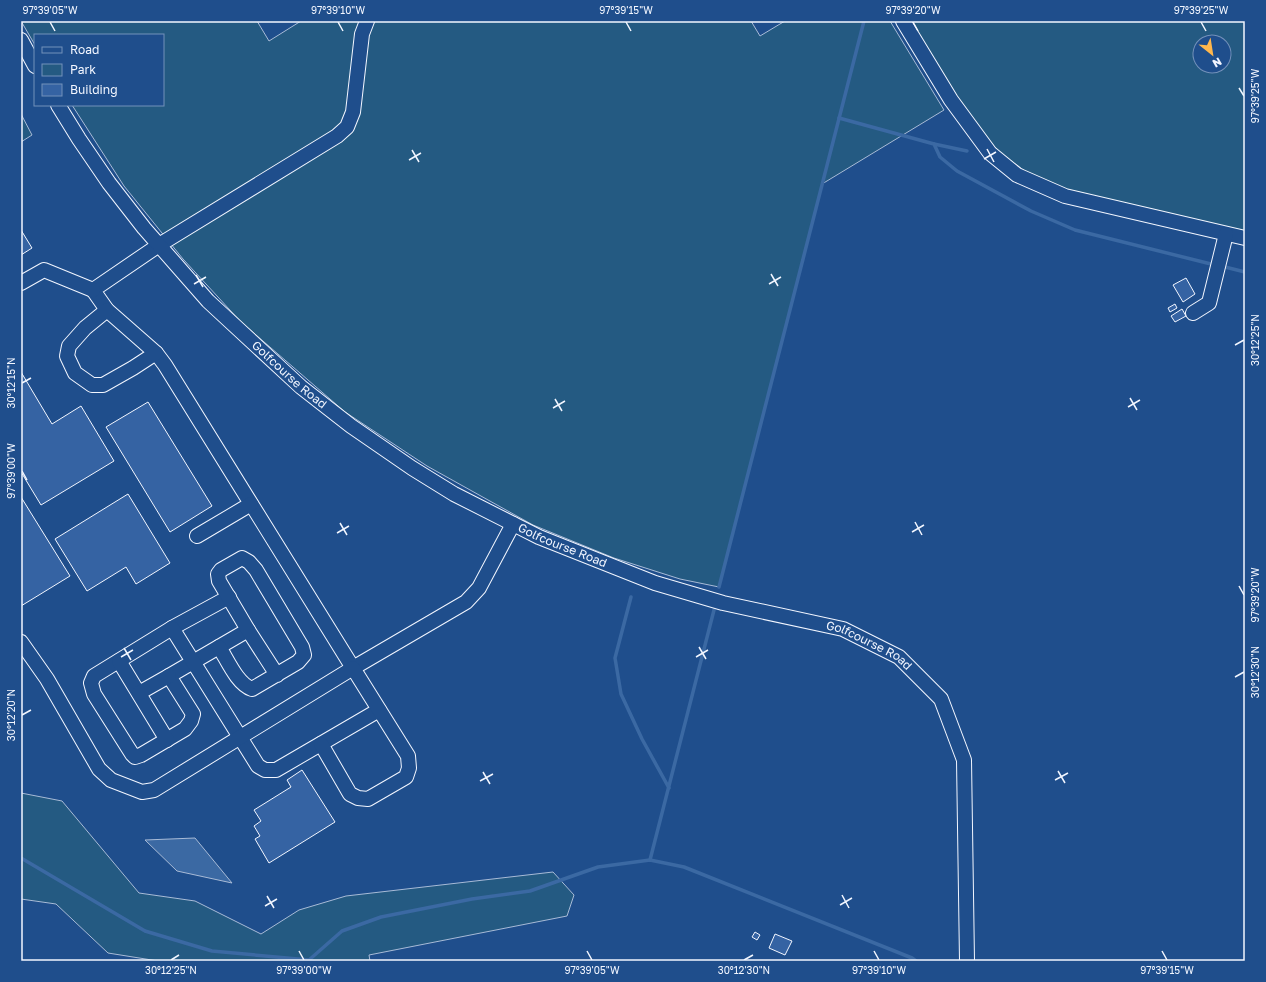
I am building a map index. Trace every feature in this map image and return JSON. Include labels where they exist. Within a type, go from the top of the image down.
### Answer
[{"type":"street","points":[[93,290],[159,245],[337,136],[347,127],[353,112],[362,34],[367,21]]},
{"type":"street","points":[[902,21],[951,100],[990,153],[1017,175],[1065,196],[1245,238]]},
{"type":"street","points":[[21,40],[34,64]]},
{"type":"street","name":"Golfcourse Road","points":[[59,106],[108,182],[144,228],[208,301],[301,387],[351,426],[412,468],[454,494],[539,537],[655,583],[724,603],[844,629],[900,657],[940,699],[964,760],[967,961]]},
{"type":"street","points":[[1193,313],[1209,303],[1226,234]]},
{"type":"street","points":[[21,283],[44,270],[93,290],[95,295],[107,310],[156,353],[165,365],[408,756],[409,768],[406,777],[368,799],[358,798],[350,794],[321,744]]},
{"type":"street","points":[[107,310],[85,328],[69,346],[68,356],[75,373],[92,385],[103,385],[156,353]]},
{"type":"street","points":[[196,536],[251,504]]},
{"type":"street","points":[[21,642],[47,679],[99,769],[111,780],[142,792],[154,790],[353,668],[466,602],[479,588],[513,524]]},
{"type":"street","points":[[219,646],[240,681],[247,688],[252,689],[277,675],[298,662],[304,656],[302,647],[256,570],[249,562],[242,558],[221,570],[218,574],[219,581],[277,675]]},
{"type":"street","points":[[169,676],[193,714],[191,721],[185,729],[136,757],[132,754],[94,694],[91,684],[94,676],[172,628],[228,597]]},
{"type":"street","points":[[172,628],[258,766],[265,770],[276,770],[379,710]]},
{"type":"street","points":[[139,693],[248,630]]},
{"type":"street","points":[[119,661],[167,740]]},
{"type":"green space","points":[[21,21],[257,21],[269,41],[301,21],[751,21],[760,36],[785,21],[890,21],[944,110],[822,184],[719,587],[680,579],[614,558],[533,525],[427,466],[345,412],[241,322],[183,259],[124,186],[73,106],[164,106],[164,34],[34,34],[34,43]]},
{"type":"green space","points":[[911,21],[1245,21],[1245,232],[1057,187],[1025,171],[1000,153],[974,124]]},
{"type":"green space","points":[[21,114],[32,135],[21,142]]},
{"type":"green space","points":[[21,793],[62,801],[139,893],[195,901],[261,934],[299,910],[346,896],[553,872],[574,895],[567,916],[369,955],[370,961],[158,961],[108,953],[56,904],[21,899]]},
{"type":"shaded area","points":[[195,838],[232,883],[177,871],[145,840]]},
{"type":"building","points":[[21,230],[32,248],[21,255]]},
{"type":"building","points":[[1186,278],[1195,294],[1183,302],[1173,285]]},
{"type":"building","points":[[1175,304],[1177,308],[1170,312],[1168,308]]},
{"type":"building","points":[[1182,309],[1186,316],[1175,322],[1171,316]]},
{"type":"building","points":[[21,372],[52,424],[81,406],[114,461],[41,505],[21,472]]},
{"type":"building","points":[[148,402],[212,506],[170,532],[106,427]]},
{"type":"building","points":[[128,494],[170,563],[136,584],[126,567],[87,591],[55,539]]},
{"type":"building","points":[[21,497],[70,576],[21,606]]},
{"type":"building","points":[[302,770],[335,822],[269,863],[255,839],[260,836],[254,826],[261,821],[254,810],[291,787],[287,780]]},
{"type":"building","points":[[755,932],[760,935],[757,940],[752,937]]},
{"type":"building","points":[[775,934],[792,941],[785,955],[769,948]]},
{"type":"waterway","points":[[719,587],[864,21]]},
{"type":"waterway","points":[[839,118],[934,144],[940,157],[957,171],[1031,211],[1075,230],[1215,265]]},
{"type":"waterway","points":[[934,144],[967,151]]},
{"type":"waterway","points":[[1221,266],[1245,272]]},
{"type":"waterway","points":[[631,597],[615,658],[621,694],[642,739],[669,788]]},
{"type":"waterway","points":[[650,860],[714,610]]},
{"type":"waterway","points":[[21,858],[145,931],[212,951],[309,960],[342,931],[381,917],[472,899],[530,891],[598,867],[650,860],[684,867],[912,958],[916,961]]}]
